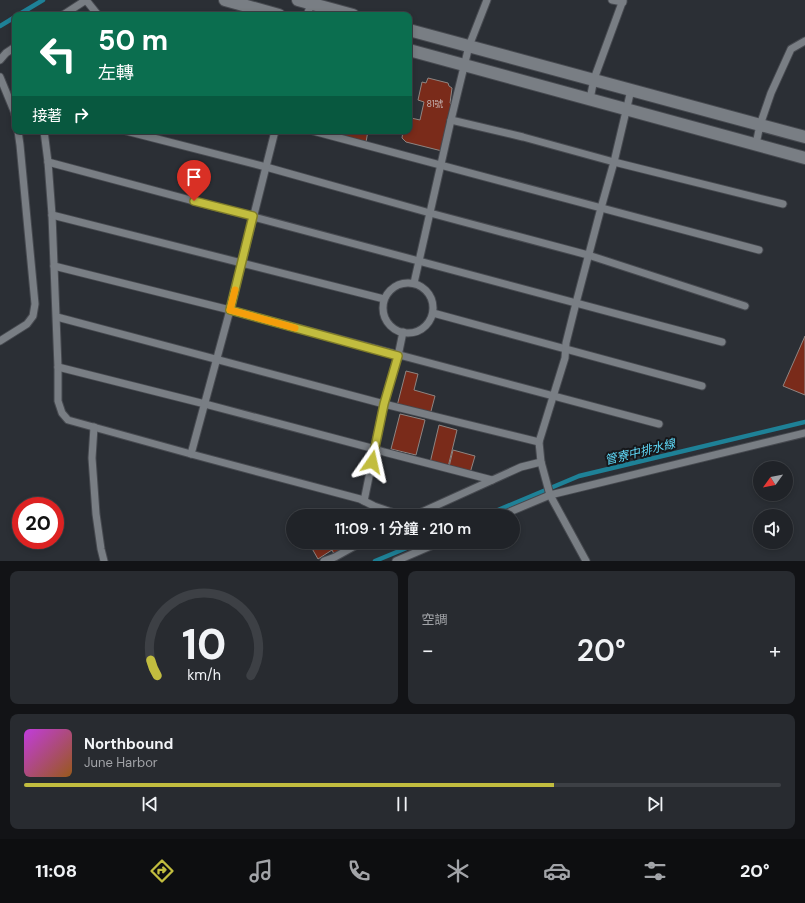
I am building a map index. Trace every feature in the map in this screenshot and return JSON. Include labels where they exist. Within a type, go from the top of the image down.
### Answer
[{"type":"main road","points":[[226,0],[268,12]]},
{"type":"main road","points":[[298,0],[309,9],[331,12]]},
{"type":"main road","points":[[412,31],[805,137]]},
{"type":"main road","points":[[412,51],[805,158]]},
{"type":"lane","points":[[68,12],[86,0],[96,12]]},
{"type":"lane","points":[[414,283],[469,46],[487,0]]},
{"type":"lane","points":[[590,99],[594,79],[623,1],[612,0]]},
{"type":"lane","points":[[756,144],[760,125],[771,93],[791,49],[805,40]]},
{"type":"lane","points":[[0,60],[12,49]]},
{"type":"lane","points":[[0,77],[12,106]]},
{"type":"lane","points":[[586,561],[550,495],[540,462],[540,442],[565,358],[566,342],[614,162],[631,90]]},
{"type":"lane","points":[[451,120],[783,204]]},
{"type":"lane","points":[[0,341],[27,324],[33,316],[35,304],[18,134]]},
{"type":"lane","points":[[44,134],[52,215],[58,400],[62,413],[68,420],[360,499],[383,509]]},
{"type":"lane","points":[[138,134],[266,167],[588,255],[745,306]]},
{"type":"lane","points":[[191,454],[217,360],[274,134]]},
{"type":"lane","points":[[324,134],[759,250]]},
{"type":"lane","points":[[48,162],[722,342]]},
{"type":"lane","points":[[52,215],[384,299]]},
{"type":"lane","points":[[54,266],[230,310],[398,356],[659,424]]},
{"type":"lane","points":[[414,283],[425,290],[432,301],[433,313],[428,324],[419,331],[403,332],[395,330],[386,320],[383,310],[384,299],[390,290],[399,284],[414,283]]},
{"type":"lane","points":[[433,313],[702,386]]},
{"type":"lane","points":[[56,317],[384,404],[540,442]]},
{"type":"lane","points":[[364,501],[384,404],[398,356],[403,332]]},
{"type":"lane","points":[[58,367],[375,448],[384,452],[492,480]]},
{"type":"lane","points":[[94,427],[92,458],[95,500],[104,561]]},
{"type":"lane","points":[[517,509],[550,495],[805,433]]},
{"type":"lane","points":[[429,509],[521,467],[540,462]]},
{"type":"lane","points":[[324,561],[349,549]]},
{"type":"lane","points":[[396,561],[424,549]]},
{"type":"building","points":[[428,78],[448,83],[452,88],[450,103],[454,106],[442,151],[406,142],[402,138],[403,134],[412,134],[412,118],[420,120],[424,102],[418,100],[422,82],[426,83]]},
{"type":"building","points":[[334,134],[367,134],[366,142]]},
{"type":"building","points":[[805,336],[805,395],[783,386]]},
{"type":"building","points":[[406,371],[418,374],[414,390],[435,396],[430,415],[397,406]]},
{"type":"building","points":[[400,414],[425,420],[416,455],[391,449]]},
{"type":"building","points":[[439,425],[457,430],[448,467],[430,463]]},
{"type":"building","points":[[453,450],[475,456],[470,473],[449,467]]},
{"type":"building","points":[[312,549],[342,549],[334,554],[332,550],[318,559]]},
{"type":"waterway","points":[[23,12],[43,0]]},
{"type":"waterway","points":[[0,26],[12,19]]},
{"type":"waterway","name":"管寮中排水線","points":[[501,509],[579,476],[805,422]]},
{"type":"waterway","name":"管寮中排水線","points":[[375,561],[404,549]]},
{"type":"slow traffic","points":[[235,290],[230,310],[295,328]]},
{"type":"route","points":[[194,201],[253,216],[230,310],[398,356],[384,404],[372,462]]}]
